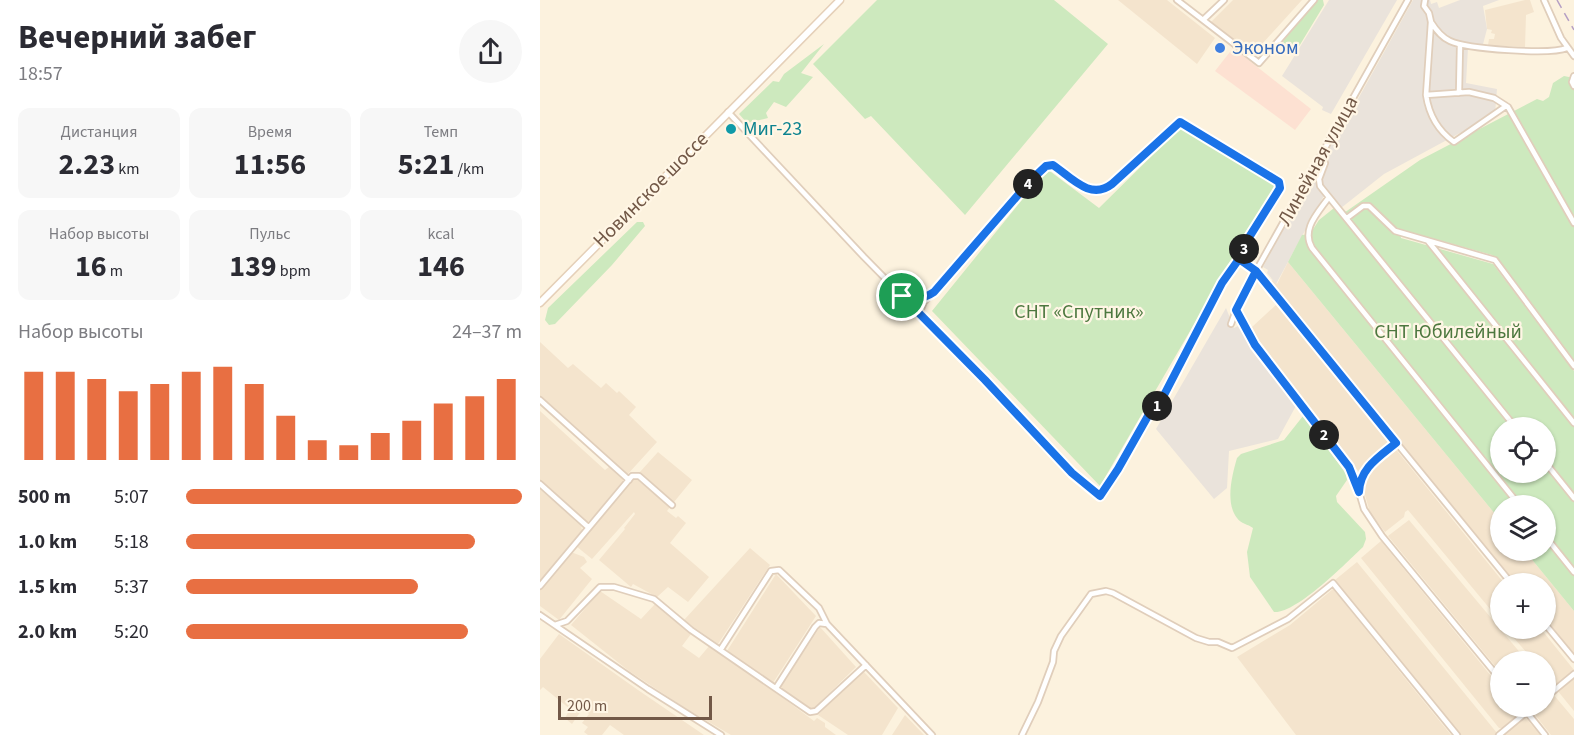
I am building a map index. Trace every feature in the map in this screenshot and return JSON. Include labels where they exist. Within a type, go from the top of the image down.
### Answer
[{"type":"main road","name":"Новинское шоссе","points":[[540,303],[840,0]]},
{"type":"street","points":[[1178,0],[1259,63],[1314,0]]},
{"type":"street","points":[[1203,20],[1224,0]]},
{"type":"street","name":"Линейная улица","points":[[1231,324],[1256,271],[1408,0]]},
{"type":"street","points":[[1425,0],[1424,6],[1431,22],[1426,95],[1439,129],[1454,142],[1506,106]]},
{"type":"street","points":[[1544,0],[1567,48],[1574,56]]},
{"type":"street","points":[[1431,22],[1443,38],[1460,45],[1550,52],[1567,48]]},
{"type":"street","points":[[1459,93],[1460,45]]},
{"type":"street","points":[[1574,76],[1572,82],[1574,86]]},
{"type":"street","points":[[1426,95],[1469,92],[1494,98],[1511,110],[1574,223]]},
{"type":"street","points":[[728,112],[921,316],[985,380],[1072,473],[1100,496],[1148,416],[1163,397],[1222,283],[1239,259],[1248,239],[1280,188],[1279,182],[1180,122],[1112,184],[1101,190],[1089,190],[1053,165],[1046,166],[930,295],[921,309],[921,316]]},
{"type":"street","points":[[1321,156],[1325,163],[1319,184],[1507,417]]},
{"type":"street","points":[[1329,197],[1308,230],[1307,238],[1312,248],[1511,495]]},
{"type":"street","points":[[1347,218],[1363,206],[1369,206],[1393,230],[1492,258],[1498,262],[1574,366]]},
{"type":"street","points":[[1428,241],[1574,423]]},
{"type":"street","points":[[1239,259],[1256,271],[1503,573]]},
{"type":"street","points":[[902,296],[911,299],[930,295]]},
{"type":"street","points":[[1236,310],[1255,345],[1349,467],[1371,522],[1490,667]]},
{"type":"street","points":[[540,400],[628,480]]},
{"type":"street","points":[[1359,492],[1359,481],[1366,468],[1396,443]]},
{"type":"street","points":[[540,586],[632,476],[639,476],[672,505]]},
{"type":"street","points":[[1556,476],[1574,498]]},
{"type":"street","points":[[540,484],[588,527]]},
{"type":"street","points":[[1556,550],[1574,572]]},
{"type":"street","points":[[721,649],[770,574],[775,570],[782,572],[819,609],[827,624],[932,735]]},
{"type":"street","points":[[1022,735],[1038,702],[1061,636],[1091,594],[1106,591],[1113,593],[1196,638],[1218,642],[1232,648],[1288,619],[1333,583],[1457,735]]},
{"type":"street","points":[[555,625],[567,621],[600,587],[614,587],[654,598],[685,626],[813,712],[866,665]]},
{"type":"street","points":[[540,615],[648,689],[721,735]]},
{"type":"street","points":[[567,621],[568,634]]},
{"type":"street","points":[[776,687],[814,627],[819,623],[827,624]]},
{"type":"street","points":[[1556,637],[1574,659]]},
{"type":"street","points":[[1556,689],[1574,674]]},
{"type":"street","points":[[1499,735],[1521,717]]},
{"type":"street","points":[[1531,717],[1545,735]]},
{"type":"shaded area","points":[[1118,0],[1167,0],[1215,38],[1197,64]]},
{"type":"shaded area","points":[[1233,0],[1302,0],[1253,54],[1211,22]]},
{"type":"shaded area","points":[[1329,0],[1397,0],[1331,114],[1322,110],[1323,107],[1282,76]]},
{"type":"shaded area","points":[[1413,0],[1430,0],[1431,4],[1437,2],[1439,8],[1460,0],[1499,0],[1483,6],[1487,29],[1482,48],[1468,48],[1466,83],[1497,89],[1495,114],[1384,174],[1341,208],[1327,190],[1276,284],[1267,273],[1268,270],[1263,267],[1320,160],[1343,126]]},
{"type":"shaded area","points":[[1530,0],[1534,12],[1526,15],[1525,47],[1488,45],[1489,39],[1494,39],[1495,34],[1491,33],[1492,30],[1487,29],[1485,10]]},
{"type":"shaded area","points":[[1233,48],[1311,109],[1295,130],[1215,71]]},
{"type":"shaded area","points":[[1288,262],[1490,508],[1490,551],[1269,283],[1273,280],[1277,284]]},
{"type":"shaded area","points":[[1277,304],[1391,443],[1359,472],[1259,347],[1252,327]]},
{"type":"shaded area","points":[[1226,308],[1234,328],[1240,325],[1249,340],[1298,402],[1278,439],[1229,451],[1227,488],[1214,499],[1156,429]]},
{"type":"shaded area","points":[[540,342],[568,368],[573,364],[601,388],[606,383],[617,393],[619,391],[636,407],[629,415],[657,442],[627,475],[540,396]]},
{"type":"shaded area","points":[[540,411],[605,470],[609,467],[625,482],[587,523],[540,481]]},
{"type":"shaded area","points":[[1394,447],[1496,573],[1490,573],[1490,609],[1408,510],[1404,517],[1385,532],[1370,513],[1362,484],[1369,469]]},
{"type":"shaded area","points":[[658,452],[692,480],[674,502],[639,473]]},
{"type":"shaded area","points":[[634,477],[670,507],[667,511],[686,523],[670,543],[709,577],[688,602],[668,587],[657,597],[633,584],[631,587],[599,560],[625,529],[635,514],[634,512],[592,559],[576,546]]},
{"type":"shaded area","points":[[540,489],[581,526],[582,530],[540,582]]},
{"type":"shaded area","points":[[1409,520],[1490,617],[1490,639],[1509,639],[1519,651],[1490,651],[1490,660],[1388,536]]},
{"type":"shaded area","points":[[1381,541],[1490,675],[1490,717],[1361,558]]},
{"type":"shaded area","points":[[750,548],[770,565],[718,644],[684,620]]},
{"type":"shaded area","points":[[571,552],[584,557],[587,562],[580,568],[592,579],[559,620],[540,606],[540,589]]},
{"type":"shaded area","points":[[1498,561],[1533,561],[1543,573],[1508,573]]},
{"type":"shaded area","points":[[1357,562],[1497,733],[1495,735],[1461,735],[1335,580]]},
{"type":"shaded area","points":[[776,574],[816,616],[773,683],[727,651]]},
{"type":"shaded area","points":[[1333,589],[1451,735],[1296,735],[1237,657],[1290,625]]},
{"type":"shaded area","points":[[1556,589],[1574,611],[1574,654],[1556,632]]},
{"type":"shaded area","points":[[600,591],[641,619],[655,604],[691,634],[682,646],[699,658],[710,645],[775,690],[814,721],[817,718],[825,723],[825,727],[836,735],[731,735],[685,708],[629,671],[571,625]]},
{"type":"shaded area","points":[[820,627],[856,667],[811,711],[780,688]]},
{"type":"shaded area","points":[[559,634],[704,735],[624,735],[610,725],[602,735],[588,735],[584,732],[588,727],[582,723],[589,714],[583,708],[572,724],[565,718],[570,709],[543,687],[540,690],[540,659]]},
{"type":"shaded area","points":[[1515,639],[1549,639],[1574,670],[1556,685],[1556,651],[1525,651]]},
{"type":"shaded area","points":[[864,672],[898,708],[882,735],[848,735],[818,715]]},
{"type":"shaded area","points":[[1574,676],[1574,711],[1557,690]]},
{"type":"shaded area","points":[[1556,698],[1574,719],[1574,735],[1551,735],[1537,717],[1556,717]]},
{"type":"shaded area","points":[[905,715],[924,735],[892,735]]},
{"type":"shaded area","points":[[1490,717],[1518,717],[1503,728],[1499,728]]},
{"type":"shaded area","points":[[1525,717],[1540,735],[1503,735]]},
{"type":"green space","points":[[877,0],[1054,0],[1108,44],[965,215],[871,116],[865,119],[813,64]]},
{"type":"green space","points":[[1318,0],[1323,0],[1324,5],[1293,54],[1285,48],[1283,41]]},
{"type":"green space","points":[[824,44],[801,73],[813,77],[786,107],[774,102],[766,113],[768,118],[747,123],[739,114],[773,81],[779,82],[784,74]]},
{"type":"green space","name":"СНТ Юбилейный","points":[[1564,76],[1574,78],[1574,360],[1499,260],[1492,255],[1399,229],[1401,238],[1493,264],[1574,371],[1574,611],[1556,589],[1556,573],[1543,573],[1533,561],[1556,561],[1556,495],[1490,495],[1490,508],[1288,262],[1302,235],[1310,234],[1319,220],[1334,208],[1341,215],[1420,160],[1537,99],[1543,101],[1549,97],[1553,83]]},
{"type":"green space","name":"СНТ «Спутник»","points":[[1180,128],[1278,186],[1211,295],[1100,486],[932,311],[1047,169],[1099,208]]},
{"type":"green space","points":[[637,222],[643,222],[645,226],[612,265],[555,324],[549,325],[545,320],[548,308]]},
{"type":"green space","points":[[1303,416],[1346,474],[1347,480],[1336,496],[1337,502],[1365,532],[1366,539],[1363,547],[1307,597],[1295,605],[1274,612],[1250,577],[1247,552],[1253,528],[1240,522],[1233,512],[1230,497],[1232,480],[1237,458],[1241,454],[1284,440]]},
{"type":"railway","points":[[1557,0],[1574,30]]},
{"type":"place","name":"Эконом","points":[[1220,48]]},
{"type":"place","name":"Миг-23","points":[[731,129]]},
{"type":"route","points":[[902,296],[911,299],[920,298],[934,292],[1046,166],[1053,165],[1089,190],[1101,190],[1112,184],[1180,122],[1279,182],[1280,188],[1248,239],[1239,259],[1247,264],[1256,271],[1396,443],[1366,468],[1359,481],[1359,492],[1349,467],[1255,345],[1236,310],[1256,271],[1239,259],[1222,283],[1159,404],[1148,416],[1100,496],[1072,473],[902,296]]}]
